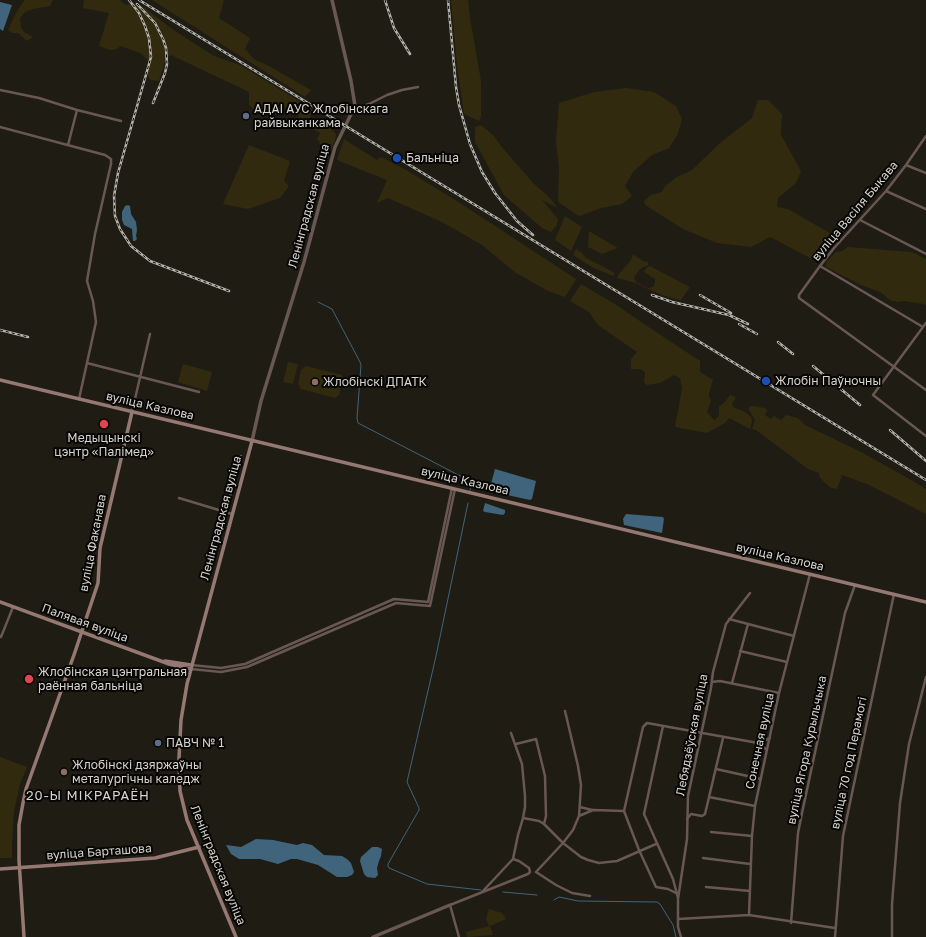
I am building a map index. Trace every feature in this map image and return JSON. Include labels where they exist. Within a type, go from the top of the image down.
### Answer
[{"type":"main road","name":"вуліца Казлова","points":[[0,380],[926,602]]},
{"type":"main road","name":"вуліца Факанава","points":[[24,937],[19,868],[19,825],[26,789],[98,583],[100,548],[132,412]]},
{"type":"main road","name":"Ленінградская вуліца","points":[[236,937],[187,820],[180,791],[179,772],[181,720],[184,696],[252,441]]},
{"type":"main road","name":"Палявая вуліца","points":[[0,602],[164,661],[191,667]]},
{"type":"main road","name":"вуліца Барташова","points":[[0,869],[156,858],[199,847]]},
{"type":"street","points":[[332,0],[351,81],[355,106],[369,104],[398,91],[418,87]]},
{"type":"street","points":[[0,90],[39,98],[77,110],[121,121]]},
{"type":"street","name":"Ленінградская вуліца","points":[[252,441],[261,401],[304,262],[335,147],[355,106]]},
{"type":"street","points":[[68,145],[77,110]]},
{"type":"street","points":[[0,127],[68,145],[111,159],[86,281],[93,301],[96,322],[79,400]]},
{"type":"street","name":"вуліца Васіля Быкава","points":[[894,367],[799,298],[799,295],[834,248],[886,191],[926,136]]},
{"type":"street","points":[[906,165],[926,173]]},
{"type":"street","points":[[886,191],[926,209]]},
{"type":"street","points":[[860,220],[926,254]]},
{"type":"street","points":[[820,266],[923,327]]},
{"type":"street","points":[[926,323],[873,395],[926,436]]},
{"type":"street","name":"вуліца Факанава","points":[[132,412],[150,334]]},
{"type":"street","points":[[87,363],[199,392]]},
{"type":"street","points":[[894,367],[925,388]]},
{"type":"street","points":[[226,512],[241,456]]},
{"type":"street","points":[[191,667],[221,668],[245,664],[394,599],[428,602],[453,489]]},
{"type":"street","points":[[179,498],[232,514]]},
{"type":"street","name":"Сонечная вуліца","points":[[749,916],[750,864],[755,806],[779,693],[810,574]]},
{"type":"street","name":"вуліца Ягора Курыльчыка","points":[[792,923],[798,833],[845,613],[856,585]]},
{"type":"street","name":"Лебядзёўская вуліца","points":[[681,937],[678,919],[678,899],[687,839],[688,796],[713,672],[726,624],[750,593]]},
{"type":"street","name":"вуліца 70 год Перамогі","points":[[835,937],[843,836],[894,594]]},
{"type":"street","points":[[0,636],[1,637],[13,607]]},
{"type":"street","points":[[729,619],[794,636]]},
{"type":"street","points":[[732,683],[748,624]]},
{"type":"street","points":[[740,651],[787,662]]},
{"type":"street","points":[[892,937],[892,904],[900,803],[909,744],[926,678]]},
{"type":"street","points":[[712,682],[720,681],[779,693]]},
{"type":"street","points":[[373,937],[529,873],[536,872],[563,843],[573,830],[579,816],[581,785],[565,711]]},
{"type":"street","points":[[676,893],[668,889],[656,887],[639,850],[624,811],[643,727],[647,723],[723,738],[758,743],[767,750]]},
{"type":"street","points":[[663,726],[644,814],[675,886],[678,899]]},
{"type":"street","points":[[482,892],[514,860],[518,835],[523,818],[525,807],[522,764],[511,733]]},
{"type":"street","points":[[687,819],[691,814],[704,816],[723,738]]},
{"type":"street","points":[[758,743],[770,738]]},
{"type":"street","points":[[516,744],[536,739],[545,776],[546,816],[544,824]]},
{"type":"street","points":[[716,768],[761,779]]},
{"type":"street","points":[[709,796],[755,806]]},
{"type":"street","points":[[580,806],[592,810],[624,811]]},
{"type":"street","points":[[579,816],[592,810]]},
{"type":"street","points":[[523,818],[539,821],[581,857],[600,863],[617,861],[639,850],[656,844]]},
{"type":"street","points":[[711,832],[752,836]]},
{"type":"street","points":[[704,858],[750,864]]},
{"type":"street","points":[[514,860],[527,866],[529,873]]},
{"type":"street","points":[[536,872],[572,893],[590,896]]},
{"type":"street","points":[[675,886],[680,886]]},
{"type":"street","points":[[706,887],[750,891]]},
{"type":"street","points":[[450,905],[459,937]]},
{"type":"street","points":[[678,919],[749,916],[835,928]]},
{"type":"shaded area","points":[[25,0],[53,0],[50,6],[25,12],[20,18],[21,28],[25,33],[33,37],[27,41],[18,33],[12,33],[8,30],[18,9]]},
{"type":"shaded area","points":[[84,0],[120,0],[125,5],[135,4],[145,8],[172,29],[214,56],[240,65],[312,109],[310,118],[331,129],[336,134],[335,141],[331,149],[319,144],[320,141],[317,140],[320,133],[299,121],[298,115],[285,107],[270,103],[263,109],[255,112],[249,104],[249,92],[171,55],[166,58],[159,81],[150,80],[147,73],[148,60],[140,53],[120,46],[117,49],[110,50],[99,46],[109,13],[83,8]]},
{"type":"shaded area","points":[[152,0],[224,0],[219,18],[250,38],[245,49],[254,59],[311,90],[305,97]]},
{"type":"shaded area","points":[[451,0],[468,0],[481,81],[481,116],[479,121],[464,114],[457,65]]},
{"type":"shaded area","points":[[626,88],[654,92],[676,106],[682,119],[678,134],[669,148],[652,155],[633,172],[625,186],[632,196],[622,204],[601,208],[579,216],[558,202],[559,167],[556,142],[559,103],[594,92]]},
{"type":"shaded area","points":[[758,100],[768,100],[782,114],[781,135],[801,171],[796,183],[778,198],[777,207],[788,209],[833,235],[822,252],[812,259],[770,237],[751,247],[717,243],[683,229],[645,205],[644,201],[651,195],[662,192],[665,186],[677,177],[692,170],[719,144],[752,118]]},
{"type":"shaded area","points":[[481,125],[494,136],[533,183],[547,195],[558,208],[542,200],[558,219],[557,225],[551,232],[542,228],[504,195],[475,142],[475,127]]},
{"type":"shaded area","points":[[344,139],[377,160],[381,157],[408,171],[576,279],[565,297],[548,291],[516,273],[482,245],[442,222],[388,198],[377,203],[387,180],[337,160]]},
{"type":"shaded area","points":[[249,145],[290,161],[284,181],[289,186],[280,198],[248,209],[223,204]]},
{"type":"shaded area","points":[[565,216],[582,227],[571,251],[555,240]]},
{"type":"shaded area","points":[[589,231],[618,248],[602,254],[588,247]]},
{"type":"shaded area","points":[[847,247],[912,252],[926,259],[926,305],[890,300],[880,292],[861,285],[826,267],[826,262],[836,252],[843,251]]},
{"type":"shaded area","points":[[576,249],[586,258],[615,273],[613,276],[592,267],[573,255]]},
{"type":"shaded area","points":[[633,254],[643,261],[648,262],[648,265],[641,268],[634,278],[636,282],[648,288],[653,287],[655,279],[644,272],[646,268],[650,266],[690,287],[681,300],[668,297],[636,283],[617,278],[631,260]]},
{"type":"shaded area","points":[[581,284],[618,306],[700,361],[700,372],[713,380],[709,393],[711,400],[707,412],[714,420],[716,419],[719,415],[719,406],[724,403],[730,395],[736,397],[732,404],[733,407],[745,412],[751,417],[752,422],[750,429],[729,418],[725,423],[707,433],[675,427],[682,389],[680,378],[674,375],[660,383],[647,385],[644,382],[645,372],[641,369],[631,369],[631,359],[637,352],[598,325],[589,312],[570,301]]},
{"type":"shaded area","points":[[288,362],[298,364],[293,384],[283,382]]},
{"type":"shaded area","points":[[183,364],[212,372],[207,391],[178,382]]},
{"type":"shaded area","points":[[306,366],[342,375],[343,380],[339,395],[335,398],[301,389],[298,384],[301,370]]},
{"type":"shaded area","points":[[752,406],[765,408],[767,410],[765,415],[771,419],[774,416],[781,420],[786,415],[798,418],[805,425],[861,452],[926,489],[926,514],[867,484],[842,475],[837,489],[831,488],[822,480],[819,473],[808,469],[756,430],[752,429],[755,420],[748,408]]},
{"type":"shaded area","points":[[0,757],[27,767],[20,784],[14,811],[12,858],[0,858]]},
{"type":"shaded area","points":[[489,909],[502,913],[506,919],[490,926],[493,935],[467,937],[466,932],[489,926],[486,919]]},
{"type":"water","points":[[0,2],[12,5],[3,31],[0,29]]},
{"type":"water","points":[[125,206],[130,206],[131,214],[136,222],[137,239],[135,241],[133,241],[132,229],[124,225],[122,220],[122,212]]},
{"type":"water","points":[[495,469],[536,481],[532,499],[530,500],[489,491]]},
{"type":"water","points":[[485,503],[505,510],[505,513],[503,515],[483,511]]},
{"type":"water","points":[[626,514],[663,517],[662,533],[624,525],[623,519]]},
{"type":"water","points":[[256,839],[273,840],[297,845],[303,843],[312,845],[324,855],[342,856],[347,859],[351,863],[354,872],[352,875],[347,877],[337,877],[318,865],[297,859],[291,859],[278,864],[260,859],[239,859],[231,854],[226,845],[241,847]]},
{"type":"water","points":[[372,847],[382,849],[377,868],[378,875],[375,878],[367,877],[364,874],[360,861],[361,857]]},
{"type":"waterway","points":[[318,302],[332,309],[361,365],[357,418],[358,423],[470,481],[472,484],[470,490]]},
{"type":"waterway","points":[[472,484],[489,488]]},
{"type":"waterway","points":[[468,503],[436,656],[407,782],[419,810],[388,866],[389,868],[427,884],[481,890]]},
{"type":"waterway","points":[[503,892],[537,895]]},
{"type":"waterway","points":[[554,900],[559,897],[578,901],[657,902],[660,904],[673,925],[676,937]]},
{"type":"railway","points":[[129,0],[139,13],[145,26],[149,38],[151,57],[118,173],[114,196],[115,216],[120,229],[131,246],[150,261],[229,291]]},
{"type":"railway","points":[[139,0],[926,480]]},
{"type":"railway","points":[[385,0],[394,28],[410,54]]},
{"type":"railway","points":[[448,0],[456,87],[459,105],[470,144],[482,172],[495,193],[517,221],[533,235]]},
{"type":"railway","points":[[137,4],[155,23],[166,48],[167,64],[165,73],[153,103]]},
{"type":"railway","points":[[652,295],[672,302],[729,315],[748,324]]},
{"type":"railway","points":[[700,295],[731,313]]},
{"type":"railway","points":[[739,324],[757,334]]},
{"type":"railway","points":[[0,330],[28,337]]},
{"type":"railway","points":[[778,342],[793,354]]},
{"type":"railway","points":[[813,366],[860,405]]},
{"type":"railway","points":[[890,430],[926,461]]},
{"type":"place","name":"АДАІ АУС Жлобінскага райвыканкама","points":[[246,116]]},
{"type":"place","name":"Бальніца","points":[[397,158]]},
{"type":"place","name":"Жлобін Паўночны","points":[[766,381]]},
{"type":"place","name":"Жлобінскі ДПАТК","points":[[315,382]]},
{"type":"place","name":"Медыцынскі цэнтр «Палімед»","points":[[104,424]]},
{"type":"place","name":"Жлобінская цэнтральная раённая бальніца","points":[[29,679]]},
{"type":"place","name":"ПАВЧ № 1","points":[[158,743]]},
{"type":"place","name":"Жлобінскі дзяржаўны металургічны каледж","points":[[64,772]]},
{"type":"district","name":"20-Ы МІКРАРАЁН","points":[[88,796]]}]
